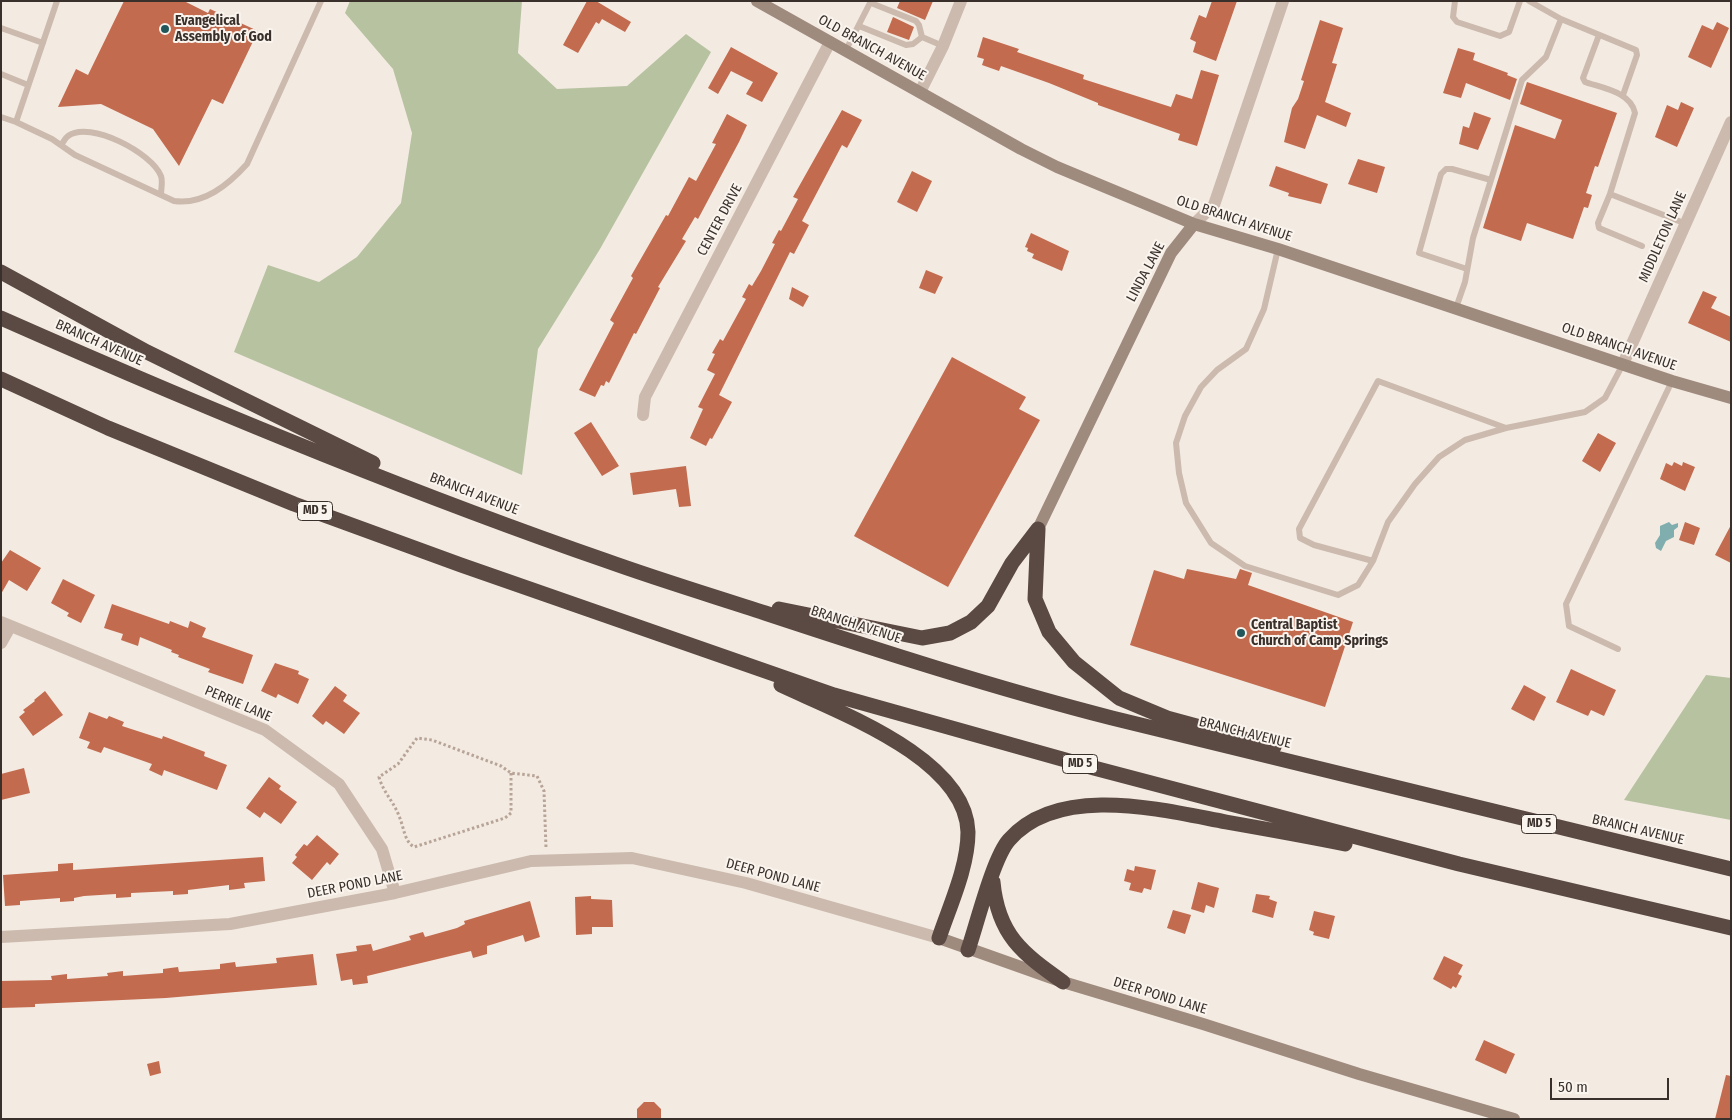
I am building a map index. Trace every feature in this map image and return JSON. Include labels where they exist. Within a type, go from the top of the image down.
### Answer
[{"type":"highway","points":[[1,272],[148,352],[471,511]]},
{"type":"highway","name":"BRANCH AVENUE","points":[[1,318],[262,430],[471,511],[607,561],[708,595],[1016,693],[1430,794],[1500,814],[1731,869]]},
{"type":"highway","name":"MD 5","points":[[1,379],[108,428],[277,497],[461,565],[834,695],[938,726],[1459,864],[1731,929]]},
{"type":"highway","points":[[708,595],[922,638],[950,633],[971,622],[988,606],[1012,563],[1038,529]]},
{"type":"highway","points":[[1038,529],[1035,599],[1049,632],[1074,662],[1119,698],[1167,718],[1327,761],[1349,775]]},
{"type":"highway","points":[[706,649],[866,726],[908,750],[942,776],[956,792],[964,809],[968,832],[964,863],[939,938]]},
{"type":"highway","points":[[968,950],[992,876],[1008,841],[1024,826],[1074,807],[1132,805],[1459,864]]},
{"type":"highway","points":[[992,876],[999,916],[1008,934],[1024,952],[1063,982]]},
{"type":"street","name":"OLD BRANCH AVENUE","points":[[757,1],[1057,167],[1194,224],[1278,249],[1672,381],[1731,398]]},
{"type":"street","points":[[920,92],[943,46],[961,1]]},
{"type":"street","name":"LINDA LANE","points":[[1038,529],[1171,253],[1194,224],[1214,205],[1283,1]]},
{"type":"street","name":"CENTER DRIVE","points":[[643,415],[646,397],[830,42]]},
{"type":"street","name":"MIDDLETON LANE","points":[[1624,364],[1684,222],[1731,122]]},
{"type":"street","points":[[1,643],[5,625]]},
{"type":"street","name":"PERRIE LANE","points":[[5,625],[265,730],[340,784],[382,850],[396,893]]},
{"type":"street","name":"DEER POND LANE","points":[[1,937],[230,924],[396,893],[531,861],[632,858],[746,882],[939,938],[968,950],[1063,982],[1360,1074],[1514,1119]]},
{"type":"lane","points":[[1,117],[16,122],[61,145],[75,155],[174,201],[185,202],[204,198],[229,184],[247,164],[321,1]]},
{"type":"lane","points":[[1456,1],[1453,17],[1458,22],[1500,36],[1509,32],[1520,1]]},
{"type":"lane","points":[[1529,1],[1561,19],[1636,50],[1637,56],[1623,95]]},
{"type":"lane","points":[[16,122],[56,2]]},
{"type":"lane","points":[[846,50],[871,2],[916,21],[920,25],[922,37]]},
{"type":"lane","points":[[1456,308],[1473,238],[1522,80],[1546,57],[1561,19]]},
{"type":"lane","points":[[859,26],[906,45],[913,44],[922,37]]},
{"type":"lane","points":[[1,28],[43,43]]},
{"type":"lane","points":[[1599,35],[1583,78],[1585,82],[1623,95],[1634,106],[1635,112],[1610,194],[1598,224],[1599,228],[1642,246]]},
{"type":"lane","points":[[922,37],[943,46]]},
{"type":"lane","points":[[1,74],[28,85]]},
{"type":"lane","points":[[61,145],[67,136],[81,131],[96,133],[130,146],[153,163],[161,177],[161,195]]},
{"type":"lane","points":[[1467,269],[1419,253],[1441,174],[1446,169],[1452,168],[1491,180]]},
{"type":"lane","points":[[1610,194],[1684,222]]},
{"type":"lane","points":[[1278,249],[1264,309],[1246,349],[1217,370],[1201,387],[1185,416],[1176,443],[1179,473],[1186,503],[1211,543],[1245,566],[1338,595],[1358,585],[1373,561],[1388,522],[1415,484],[1439,457],[1465,440],[1506,428],[1585,412],[1605,398],[1624,364]]},
{"type":"lane","points":[[1373,561],[1314,545],[1300,538],[1299,529],[1378,381],[1506,428]]},
{"type":"lane","points":[[1618,649],[1569,626],[1566,604],[1672,381]]},
{"type":"path","points":[[511,773],[511,814],[505,818],[414,848],[409,844],[399,814],[381,786],[379,777],[398,764],[417,738],[432,740],[501,766],[511,773],[537,776],[544,791],[546,860]]},
{"type":"green space","points":[[350,1],[522,1],[518,53],[557,89],[627,86],[686,34],[711,52],[600,249],[538,349],[522,475],[234,352],[268,265],[319,282],[357,257],[401,203],[412,133],[393,69],[345,13]]},
{"type":"green space","points":[[1706,675],[1731,678],[1731,820],[1624,800]]},
{"type":"water","points":[[1669,522],[1672,525],[1678,523],[1678,527],[1674,530],[1674,537],[1666,541],[1661,551],[1656,548],[1655,543],[1660,535],[1660,526]]},
{"type":"building","points":[[124,1],[184,1],[208,13],[210,9],[258,31],[223,104],[212,99],[179,166],[153,129],[101,104],[58,107],[76,69],[88,75]]},
{"type":"building","points":[[587,1],[596,1],[631,22],[625,32],[602,19],[599,24],[596,22],[578,53],[563,45]]},
{"type":"building","points":[[900,1],[933,1],[925,20],[897,8]]},
{"type":"building","points":[[1212,1],[1237,1],[1216,61],[1193,52],[1196,42],[1190,39],[1199,15],[1206,18]]},
{"type":"building","points":[[893,17],[914,27],[909,40],[887,32]]},
{"type":"building","points":[[1320,20],[1343,28],[1332,63],[1337,64],[1325,102],[1351,113],[1346,127],[1317,115],[1305,149],[1284,142],[1292,108],[1298,99],[1304,81],[1301,80]]},
{"type":"building","points":[[1717,22],[1729,28],[1711,68],[1688,57],[1702,25],[1713,30]]},
{"type":"building","points":[[983,37],[1019,49],[1017,52],[1084,75],[1083,79],[1171,107],[1176,94],[1192,99],[1201,70],[1219,75],[1197,146],[1178,140],[1180,134],[1098,105],[1098,103],[1049,83],[1001,66],[999,71],[982,65],[984,59],[977,57]]},
{"type":"building","points":[[731,47],[778,73],[762,102],[746,94],[753,82],[731,71],[718,94],[708,88]]},
{"type":"building","points":[[1458,48],[1475,53],[1473,60],[1508,73],[1507,75],[1517,79],[1510,100],[1466,83],[1461,98],[1443,93]]},
{"type":"building","points":[[1527,82],[1617,113],[1598,167],[1595,166],[1586,193],[1592,195],[1588,208],[1584,207],[1573,239],[1527,223],[1521,241],[1483,228],[1515,125],[1555,139],[1562,120],[1520,104]]},
{"type":"building","points":[[1681,102],[1694,108],[1677,147],[1655,137],[1667,105],[1678,110]]},
{"type":"building","points":[[842,110],[862,120],[847,148],[842,145],[802,221],[809,225],[794,254],[790,252],[719,395],[732,402],[712,439],[710,438],[706,446],[690,438],[703,409],[698,407],[715,374],[707,370],[715,354],[712,353],[720,339],[723,341],[746,299],[742,297],[749,284],[752,286],[761,271],[775,244],[772,243],[779,230],[781,231],[798,199],[793,197]]},
{"type":"building","points":[[1474,112],[1491,118],[1478,150],[1459,144],[1463,126],[1469,128]]},
{"type":"building","points":[[727,114],[747,125],[698,219],[695,217],[682,239],[686,241],[658,287],[660,288],[636,334],[634,333],[609,383],[606,381],[604,386],[601,385],[595,397],[579,390],[614,323],[610,320],[633,278],[631,276],[666,215],[668,216],[689,177],[696,181],[716,144],[712,143]]},
{"type":"building","points":[[1358,159],[1385,167],[1377,193],[1348,184]]},
{"type":"building","points":[[1276,166],[1328,184],[1321,204],[1288,196],[1289,193],[1269,186]]},
{"type":"building","points":[[912,171],[932,181],[917,212],[897,202]]},
{"type":"building","points":[[1031,233],[1069,251],[1062,271],[1032,258],[1034,254],[1027,251],[1028,248],[1025,247]]},
{"type":"building","points":[[926,270],[943,277],[935,294],[919,288]]},
{"type":"building","points":[[792,287],[809,296],[803,307],[789,299]]},
{"type":"building","points":[[1703,291],[1717,297],[1711,308],[1731,317],[1731,342],[1688,323]]},
{"type":"building","points":[[952,357],[1026,397],[1019,409],[1040,420],[948,587],[854,536]]},
{"type":"building","points":[[591,422],[619,466],[602,476],[574,433]]},
{"type":"building","points":[[1598,433],[1616,443],[1600,472],[1582,461]]},
{"type":"building","points":[[1674,462],[1682,466],[1683,462],[1695,467],[1685,491],[1660,479],[1666,463],[1672,466]]},
{"type":"building","points":[[686,466],[691,506],[679,507],[676,489],[633,495],[630,473]]},
{"type":"building","points":[[1685,522],[1700,528],[1694,545],[1679,540]]},
{"type":"building","points":[[1731,525],[1731,563],[1715,555]]},
{"type":"building","points":[[10,550],[41,568],[27,591],[9,580],[1,594],[1,563]]},
{"type":"building","name":"Central Baptist Church of Camp Springs","points":[[1187,569],[1236,579],[1240,569],[1252,573],[1248,585],[1353,622],[1325,707],[1130,645],[1154,570],[1184,579]]},
{"type":"building","points":[[63,579],[95,595],[81,623],[67,616],[69,613],[51,603]]},
{"type":"building","points":[[112,604],[169,624],[170,621],[188,628],[190,621],[206,628],[202,637],[253,655],[243,684],[208,672],[210,669],[178,657],[179,655],[171,652],[172,650],[140,637],[138,646],[121,640],[123,634],[104,628]]},
{"type":"building","points":[[275,663],[299,671],[298,674],[309,679],[298,704],[278,694],[276,698],[261,691]]},
{"type":"building","points":[[1571,669],[1616,690],[1604,716],[1591,710],[1588,716],[1556,702]]},
{"type":"building","points":[[1524,685],[1546,697],[1534,721],[1511,709]]},
{"type":"building","points":[[335,686],[347,695],[343,701],[360,713],[344,734],[326,721],[323,725],[312,716]]},
{"type":"building","points":[[45,691],[63,715],[33,736],[19,717],[25,712],[23,710]]},
{"type":"building","points":[[89,712],[107,719],[109,716],[124,722],[122,726],[162,739],[163,736],[205,752],[204,756],[227,765],[217,790],[164,770],[162,776],[149,770],[152,764],[104,747],[101,753],[87,748],[90,742],[79,738]]},
{"type":"building","points":[[24,768],[30,793],[1,800],[1,774]]},
{"type":"building","points":[[269,777],[281,786],[279,789],[297,802],[281,824],[264,812],[260,818],[246,808]]},
{"type":"building","points":[[317,835],[339,854],[330,865],[327,862],[312,880],[292,863],[297,857],[295,855],[304,844],[307,846]]},
{"type":"building","points":[[263,857],[265,881],[244,883],[245,888],[229,890],[229,885],[188,890],[188,894],[173,895],[173,891],[131,893],[131,897],[116,898],[116,894],[84,896],[74,898],[74,901],[60,902],[60,898],[20,901],[20,905],[5,906],[3,875],[58,871],[58,864],[73,863],[73,870]]},
{"type":"building","points":[[1135,866],[1156,870],[1151,890],[1144,888],[1142,893],[1129,890],[1131,883],[1124,881],[1127,869],[1134,871]]},
{"type":"building","points":[[1198,882],[1219,888],[1214,908],[1206,905],[1204,913],[1191,909]]},
{"type":"building","points":[[1256,894],[1270,896],[1269,899],[1277,902],[1273,918],[1252,912]]},
{"type":"building","points":[[591,896],[591,899],[612,900],[613,927],[592,927],[592,934],[576,935],[575,897]]},
{"type":"building","points":[[530,901],[540,937],[525,942],[523,935],[487,946],[487,954],[473,958],[471,951],[367,976],[368,983],[353,985],[352,979],[341,981],[336,954],[357,951],[356,946],[371,944],[373,951],[411,940],[409,936],[423,932],[425,937],[457,928],[465,924],[464,921]]},
{"type":"building","points":[[1173,910],[1191,915],[1185,934],[1167,928]]},
{"type":"building","points":[[1314,911],[1335,916],[1329,939],[1313,935],[1314,932],[1309,930]]},
{"type":"building","points":[[313,954],[317,985],[166,998],[35,1004],[35,1007],[1,1008],[1,981],[52,980],[51,976],[67,974],[67,979],[108,976],[107,973],[123,971],[123,976],[163,973],[163,969],[178,967],[179,972],[220,969],[220,964],[235,962],[236,967],[277,963],[276,958]]},
{"type":"building","points":[[1444,956],[1463,965],[1458,974],[1462,976],[1456,988],[1453,986],[1451,989],[1433,979]]},
{"type":"building","points":[[1484,1040],[1515,1054],[1506,1074],[1475,1060]]},
{"type":"building","points":[[159,1061],[161,1073],[150,1076],[147,1064]]},
{"type":"building","points":[[1726,1075],[1731,1076],[1731,1119],[1715,1119]]},
{"type":"building","points":[[644,1102],[654,1102],[661,1109],[661,1119],[637,1119],[637,1109]]},
{"type":"place","name":"Evangelical Assembly of God","points":[[165,29]]},
{"type":"place","name":"Central Baptist Church of Camp Springs","points":[[1241,633]]}]
